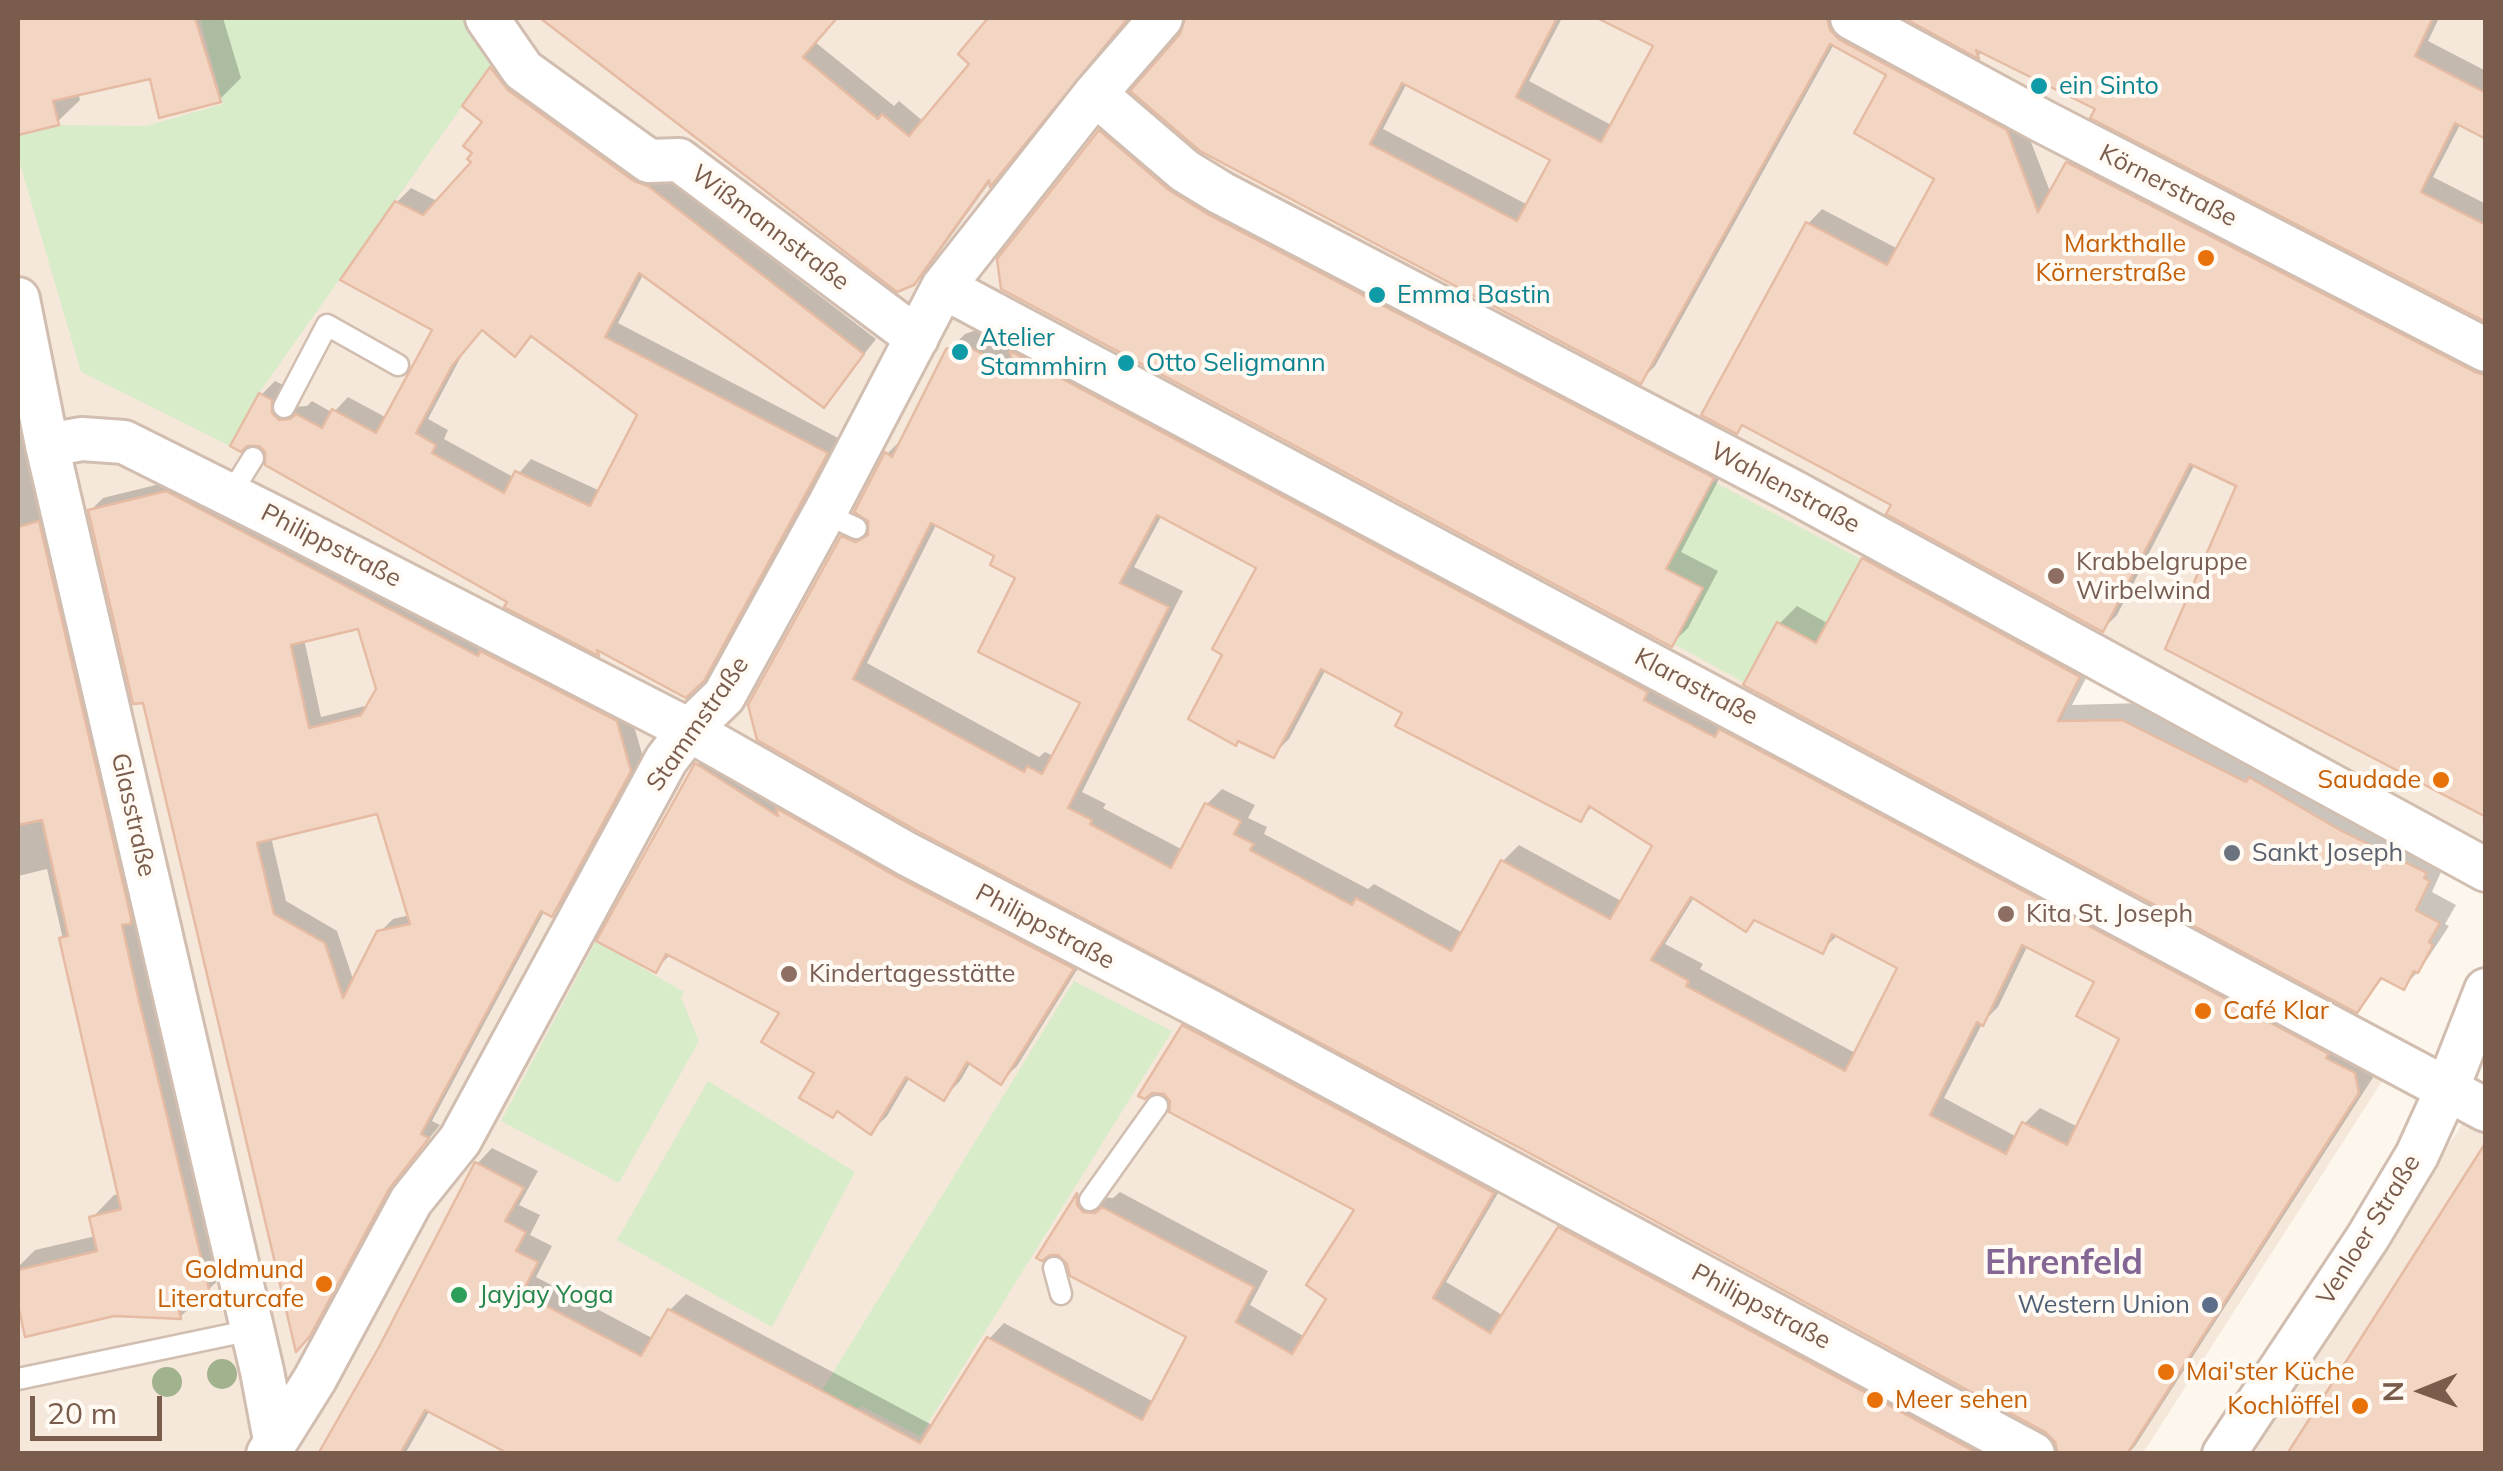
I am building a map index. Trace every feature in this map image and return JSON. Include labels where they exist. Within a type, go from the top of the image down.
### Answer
[{"type":"street","name":"Wißmannstraße","points":[[487,18],[523,70],[649,161],[678,160],[916,338]]},
{"type":"street","name":"Stammstraße","points":[[272,1447],[316,1380],[411,1201],[460,1140],[666,760],[688,730],[724,696],[840,521],[916,338],[943,287],[1095,94],[1161,18]]},
{"type":"street","name":"Körnerstraße","points":[[1852,18],[2058,130],[2486,350]]},
{"type":"street","name":"Wahlenstraße","points":[[1095,94],[1185,171],[1221,193],[1792,491],[2486,870]]},
{"type":"street","name":"Klarastraße","points":[[943,287],[2486,1110]]},
{"type":"street","name":"Glasstraße","points":[[18,299],[46,444],[252,1330],[272,1447]]},
{"type":"street","name":"Philippstraße","points":[[46,444],[82,439],[124,442],[230,495],[688,730],[1205,1021],[2033,1454]]},
{"type":"street","name":"Venloer Straße","points":[[2224,1454],[2368,1238],[2418,1155],[2486,990]]},
{"type":"lane","points":[[284,407],[328,325],[398,365]]},
{"type":"lane","points":[[230,495],[253,458]]},
{"type":"lane","points":[[1090,1200],[1156,1106]]},
{"type":"lane","points":[[1054,1268],[1062,1294]]},
{"type":"lane","points":[[18,1379],[252,1330]]},
{"type":"shaded area","points":[[18,18],[2485,18],[2485,850],[2091,636],[2008,874],[2388,1072],[2143,1453],[18,1453]]},
{"type":"shaded area","points":[[2485,1090],[2485,1453],[2243,1453]]},
{"type":"green space","points":[[200,18],[463,18],[492,64],[259,393],[230,446],[81,372],[18,157],[18,135],[59,125],[146,126],[223,104]]},
{"type":"green space","points":[[1712,481],[1861,559],[1816,642],[1779,623],[1745,683],[1674,644],[1666,570]]},
{"type":"green space","points":[[596,941],[684,992],[681,997],[699,1041],[619,1183],[501,1121]]},
{"type":"green space","points":[[1074,981],[1172,1031],[920,1436],[861,1406],[833,1453],[783,1454]]},
{"type":"green space","points":[[708,1081],[855,1172],[772,1327],[617,1240]]},
{"type":"building","points":[[18,18],[195,18],[221,102],[159,118],[150,79],[53,101],[59,125],[18,135]]},
{"type":"building","points":[[540,18],[837,18],[803,57],[878,119],[882,114],[909,136],[969,64],[958,54],[988,18],[1128,18],[990,187],[989,180],[914,285],[897,292]]},
{"type":"building","points":[[1185,18],[1557,18],[1516,97],[1601,142],[1653,46],[1597,18],[1827,18],[1830,30],[1840,40],[2007,130],[2038,212],[2066,162],[2486,375],[2486,817],[2165,649],[2236,486],[2190,464],[2103,632],[1886,514],[1891,505],[1742,425],[1737,434],[1701,415],[1806,222],[1887,265],[1934,179],[1854,133],[1886,75],[1830,44],[1641,384],[1200,151],[1130,91],[1180,34]],"holes":[[[1402,83],[1550,160],[1517,221],[1370,144]]]},
{"type":"building","points":[[1904,18],[2433,18],[2415,56],[2486,93],[2486,139],[2455,123],[2421,192],[2486,225],[2486,322],[2090,118],[2095,109],[1976,50],[1979,59]]},
{"type":"building","points":[[490,67],[508,90],[634,181],[648,186],[864,354],[824,408],[639,273],[605,337],[828,453],[704,681],[686,698],[597,650],[599,656],[504,607],[507,602],[265,465],[265,452],[259,446],[247,446],[241,452],[230,446],[259,393],[272,400],[272,413],[279,420],[296,414],[322,428],[332,409],[376,433],[432,330],[340,280],[395,201],[423,215],[471,162],[467,159],[472,153],[463,146],[482,122],[462,106]],"holes":[[[482,330],[515,357],[531,336],[637,415],[590,506],[515,471],[504,493],[432,453],[436,445],[416,433],[452,366]]]},
{"type":"building","points":[[1099,130],[1169,190],[1209,215],[1714,478],[1666,569],[1703,588],[1672,647],[1001,289],[997,259]]},
{"type":"building","points":[[963,344],[1013,370],[1010,351],[1648,692],[1644,700],[1715,737],[1719,729],[2329,1054],[2326,1058],[2355,1073],[2359,1093],[2127,1454],[2058,1454],[2055,1442],[2045,1432],[1520,1148],[919,832],[757,740],[748,705],[841,536],[856,542],[868,535],[868,521],[854,512],[885,452],[892,457],[946,349]],"holes":[[[1157,515],[1256,568],[1212,649],[1222,655],[1188,719],[1236,746],[1238,741],[1274,758],[1321,669],[1402,713],[1395,726],[1581,822],[1589,806],[1652,846],[1610,919],[1501,860],[1451,951],[1356,898],[1352,905],[1250,850],[1254,844],[1234,834],[1241,821],[1205,803],[1171,868],[1090,824],[1092,820],[1068,808],[1169,607],[1120,583]],[[931,523],[994,556],[990,565],[1015,578],[978,652],[1080,703],[1042,774],[1027,766],[1024,772],[853,679]],[[1691,897],[1746,932],[1754,920],[1823,954],[1832,934],[1897,968],[1845,1071],[1686,986],[1689,981],[1651,960]],[[2022,945],[2094,982],[2076,1016],[2119,1039],[2067,1145],[2022,1122],[2006,1154],[1930,1115],[1977,1022],[1983,1026]]]},
{"type":"building","points":[[166,491],[478,656],[480,651],[617,721],[631,771],[552,917],[541,911],[421,1134],[429,1138],[389,1189],[310,1336],[296,1352],[143,703],[133,704],[88,510]],"holes":[[[358,629],[376,689],[361,715],[309,728],[291,645]],[[377,814],[410,924],[377,931],[343,998],[325,943],[274,914],[257,843]]]},
{"type":"building","points":[[39,521],[131,918],[131,924],[122,925],[210,1294],[177,1301],[181,1319],[114,1316],[25,1337],[18,1304],[18,1270],[97,1251],[89,1217],[121,1209],[59,938],[68,936],[42,820],[18,825],[18,527]]},
{"type":"building","points":[[1862,558],[2080,677],[2058,721],[2122,720],[2246,782],[2249,777],[2340,830],[2427,873],[2424,878],[2430,881],[2416,910],[2440,923],[2418,973],[2414,971],[2404,990],[2381,978],[2357,1013],[1743,685],[1777,622],[1816,643]]},
{"type":"building","points":[[695,763],[778,816],[776,808],[895,876],[1074,969],[1001,1085],[967,1062],[944,1101],[906,1077],[871,1135],[837,1111],[833,1118],[799,1098],[814,1073],[761,1042],[779,1013],[666,954],[656,973],[596,941]]},
{"type":"building","points":[[1182,1025],[1494,1193],[1433,1298],[1490,1333],[1558,1227],[1979,1454],[509,1454],[425,1410],[400,1454],[318,1454],[379,1347],[475,1162],[524,1188],[505,1221],[526,1232],[516,1251],[538,1262],[522,1293],[641,1356],[668,1309],[920,1443],[987,1337],[1142,1420],[1186,1337],[1070,1276],[1067,1264],[1058,1255],[1042,1261],[1036,1258],[1077,1193],[1077,1205],[1083,1212],[1095,1213],[1102,1207],[1254,1287],[1236,1322],[1292,1354],[1326,1299],[1306,1285],[1354,1210],[1169,1112],[1170,1101],[1164,1094],[1152,1093],[1145,1099],[1138,1096]]},
{"type":"building","points":[[2486,1142],[2486,1454],[2287,1454],[2370,1324]]},
{"type":"place","name":"ein Sinto","points":[[2039,86]]},
{"type":"place","name":"Markthalle Körnerstraße","points":[[2206,258]]},
{"type":"place","name":"Emma Bastin","points":[[1377,295]]},
{"type":"place","name":"Atelier Stammhirn","points":[[960,352]]},
{"type":"place","name":"Otto Seligmann","points":[[1126,363]]},
{"type":"place","name":"Krabbelgruppe Wirbelwind","points":[[2056,576]]},
{"type":"place","name":"Saudade","points":[[2441,780]]},
{"type":"place","name":"Sankt Joseph","points":[[2232,853]]},
{"type":"place","name":"Kita St. Joseph","points":[[2006,914]]},
{"type":"place","name":"Kindertagesstätte","points":[[789,974]]},
{"type":"place","name":"Café Klar","points":[[2203,1011]]},
{"type":"place","name":"Goldmund Literaturcafe","points":[[324,1284]]},
{"type":"place","name":"Jayjay Yoga","points":[[459,1295]]},
{"type":"place","name":"Western Union","points":[[2210,1305]]},
{"type":"place","name":"Mai'ster Küche","points":[[2166,1372]]},
{"type":"place","name":"Meer sehen","points":[[1875,1400]]},
{"type":"place","name":"Kochlöffel","points":[[2360,1406]]},
{"type":"district","name":"Ehrenfeld","points":[[2064,1263]]}]
